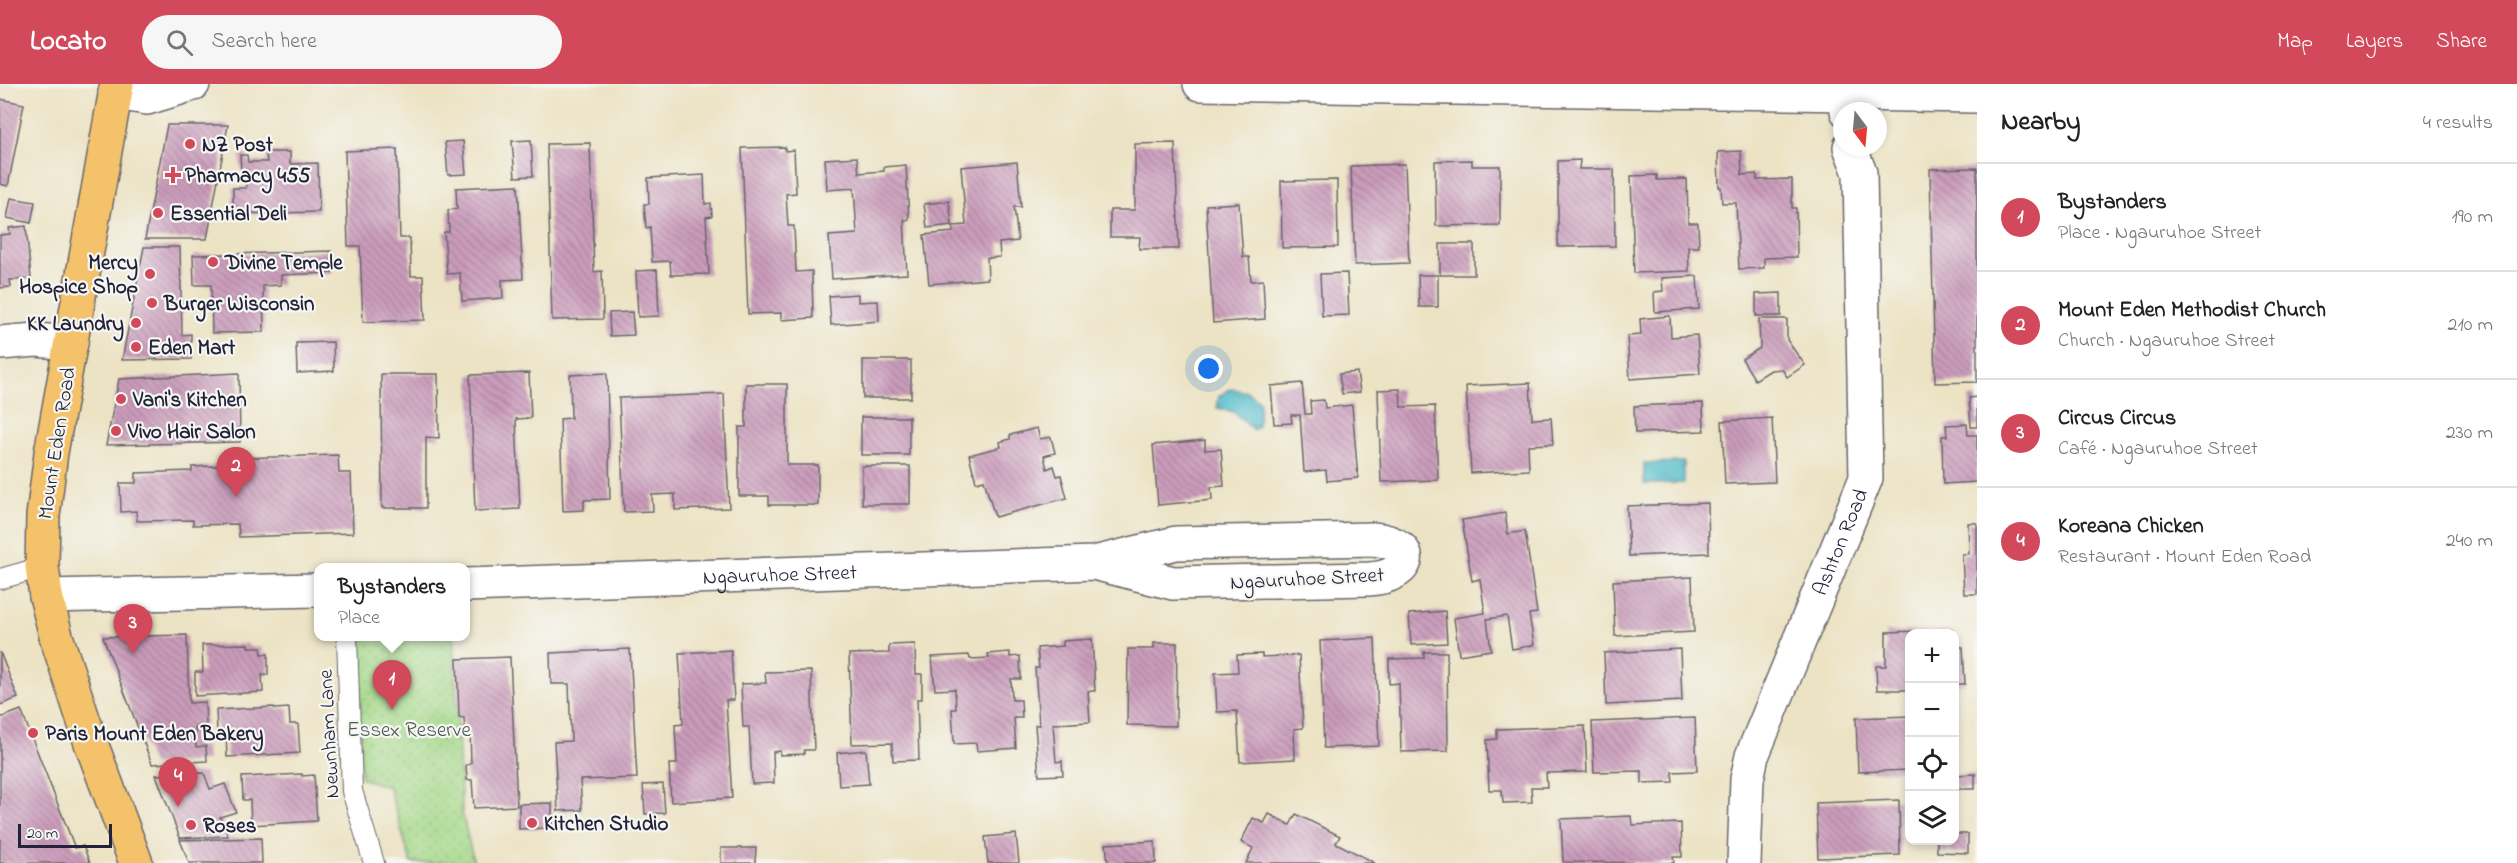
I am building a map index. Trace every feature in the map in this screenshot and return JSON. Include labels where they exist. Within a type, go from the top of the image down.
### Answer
[{"type":"main road","name":"Mount Eden Road","points":[[116,88],[48,473],[43,516],[44,582],[91,743],[136,863]]},
{"type":"street","points":[[116,88],[147,98],[193,84]]},
{"type":"street","points":[[1200,84],[1833,102]]},
{"type":"street","points":[[1878,102],[1977,96]]},
{"type":"street","name":"Ashton Road","points":[[1744,863],[1747,779],[1752,756],[1866,478],[1861,156]]},
{"type":"street","points":[[0,343],[36,340],[71,343]]},
{"type":"street","name":"Ngauruhoe Street","points":[[470,585],[1094,563],[1176,543],[1373,539],[1398,545],[1404,551],[1405,558],[1401,569],[1395,573],[1369,579],[1173,582],[1094,563]]},
{"type":"street","points":[[44,582],[314,590]]},
{"type":"lane","points":[[0,579],[44,582]]},
{"type":"lane","name":"Newnham Lane","points":[[347,641],[352,791],[374,863]]},
{"type":"green space","name":"Essex Reserve","points":[[358,641],[453,641],[462,813],[474,863],[411,863],[389,787],[361,778]]},
{"type":"water","points":[[1230,389],[1248,392],[1260,402],[1258,426],[1253,430],[1234,412],[1217,408],[1219,396]]},
{"type":"water","points":[[1684,462],[1684,483],[1644,484],[1644,463]]},
{"type":"building","points":[[0,99],[24,104],[8,186],[0,184]]},
{"type":"building","points":[[167,125],[228,125],[207,239],[145,239]]},
{"type":"building","points":[[531,140],[533,176],[515,177],[512,141]]},
{"type":"building","points":[[463,141],[466,174],[448,175],[445,142]]},
{"type":"building","points":[[590,143],[594,272],[602,271],[603,319],[552,320],[547,144]]},
{"type":"building","points":[[1175,143],[1179,249],[1139,249],[1140,237],[1110,237],[1110,210],[1135,210],[1135,144]]},
{"type":"building","points":[[785,147],[785,151],[794,150],[796,193],[786,194],[788,226],[794,226],[796,272],[812,271],[813,318],[781,320],[781,313],[748,314],[742,148]]},
{"type":"building","points":[[397,149],[400,238],[410,238],[411,276],[423,276],[425,320],[363,322],[360,246],[348,246],[345,151]]},
{"type":"building","points":[[1741,151],[1742,175],[1757,174],[1757,180],[1792,179],[1792,208],[1796,208],[1797,257],[1764,258],[1764,268],[1739,269],[1736,203],[1722,203],[1718,152]]},
{"type":"building","points":[[266,152],[290,152],[290,164],[318,163],[319,212],[233,214],[233,188],[246,188],[246,170],[241,170],[240,155],[247,155],[248,162],[267,162]]},
{"type":"building","points":[[857,157],[859,173],[884,171],[884,167],[906,165],[909,220],[904,220],[907,274],[832,279],[829,236],[857,234],[854,188],[827,190],[825,159]]},
{"type":"building","points":[[1472,160],[1472,166],[1500,166],[1500,225],[1436,226],[1435,161]]},
{"type":"building","points":[[1580,160],[1579,169],[1614,169],[1615,246],[1558,247],[1558,161]]},
{"type":"building","points":[[1017,162],[1021,207],[1014,207],[1018,241],[999,243],[1000,257],[987,258],[988,279],[929,284],[924,235],[953,232],[953,226],[966,225],[961,167]]},
{"type":"building","points":[[1405,164],[1409,263],[1355,265],[1351,166]]},
{"type":"building","points":[[1977,168],[1977,382],[1935,383],[1930,169]]},
{"type":"building","points":[[704,175],[705,204],[711,203],[712,216],[706,217],[709,274],[671,275],[670,261],[652,262],[650,227],[646,228],[644,204],[649,204],[648,178]]},
{"type":"building","points":[[1657,175],[1657,180],[1687,179],[1688,223],[1698,223],[1699,247],[1688,247],[1689,271],[1634,273],[1631,176]]},
{"type":"building","points":[[1337,180],[1338,247],[1282,248],[1281,181]]},
{"type":"building","points":[[518,185],[523,279],[502,280],[503,298],[462,301],[460,273],[447,274],[444,232],[449,232],[448,210],[457,209],[456,188]]},
{"type":"building","points":[[11,198],[35,202],[31,223],[7,218]]},
{"type":"building","points":[[949,201],[952,225],[927,228],[924,204]]},
{"type":"building","points":[[1239,203],[1243,257],[1249,257],[1251,281],[1263,280],[1265,319],[1213,323],[1206,205]]},
{"type":"building","points":[[26,226],[31,279],[10,280],[11,287],[0,288],[0,235],[10,234],[9,228]]},
{"type":"building","points":[[1440,244],[1474,244],[1474,275],[1440,275]]},
{"type":"building","points":[[144,247],[180,247],[182,335],[191,334],[191,359],[122,360]]},
{"type":"building","points":[[331,251],[332,273],[281,275],[281,285],[263,286],[264,332],[212,333],[211,285],[194,285],[193,255]]},
{"type":"building","points":[[657,270],[659,316],[638,317],[636,271]]},
{"type":"building","points":[[1347,273],[1349,315],[1322,316],[1320,274]]},
{"type":"building","points":[[1418,275],[1438,275],[1438,307],[1419,307]]},
{"type":"building","points":[[1697,276],[1699,309],[1655,312],[1654,292],[1663,291],[1662,278]]},
{"type":"building","points":[[1781,293],[1781,316],[1756,316],[1756,294]]},
{"type":"building","points":[[858,294],[858,302],[878,301],[879,321],[831,325],[829,296]]},
{"type":"building","points":[[632,312],[634,335],[610,336],[609,313]]},
{"type":"building","points":[[1670,316],[1671,337],[1697,335],[1700,374],[1630,379],[1627,336],[1641,335],[1640,319]]},
{"type":"building","points":[[1759,319],[1787,319],[1787,340],[1805,365],[1787,377],[1782,369],[1771,370],[1755,380],[1742,359],[1760,348]]},
{"type":"building","points":[[333,342],[334,371],[297,373],[296,343]]},
{"type":"building","points":[[863,360],[911,360],[911,398],[863,398]]},
{"type":"building","points":[[1357,372],[1360,392],[1342,394],[1339,374]]},
{"type":"building","points":[[239,373],[240,442],[106,445],[119,379]]},
{"type":"building","points":[[529,373],[531,418],[516,419],[520,509],[475,511],[470,375]]},
{"type":"building","points":[[607,373],[610,499],[584,500],[584,510],[563,511],[560,419],[571,418],[570,375]]},
{"type":"building","points":[[381,374],[438,374],[439,438],[426,437],[426,508],[382,508]]},
{"type":"building","points":[[1302,383],[1305,414],[1311,414],[1310,401],[1324,400],[1325,408],[1352,405],[1358,478],[1327,481],[1326,470],[1304,472],[1300,415],[1291,415],[1292,423],[1274,424],[1271,386]]},
{"type":"building","points":[[1530,383],[1532,419],[1551,418],[1553,444],[1528,445],[1529,470],[1471,473],[1466,386]]},
{"type":"building","points":[[746,384],[787,384],[787,465],[818,465],[818,505],[769,505],[769,496],[739,496],[739,427],[746,427]]},
{"type":"building","points":[[1400,389],[1401,407],[1435,406],[1438,480],[1381,482],[1378,390]]},
{"type":"building","points":[[724,394],[729,508],[675,510],[675,494],[652,495],[653,511],[624,512],[619,398]]},
{"type":"building","points":[[1977,397],[1977,427],[1971,427],[1969,398]]},
{"type":"building","points":[[1703,403],[1704,431],[1635,433],[1634,406]]},
{"type":"building","points":[[861,417],[909,417],[909,455],[861,455]]},
{"type":"building","points":[[1772,418],[1775,482],[1725,484],[1722,421]]},
{"type":"building","points":[[1967,424],[1968,435],[1977,435],[1977,482],[1943,484],[1942,436],[1947,436],[1946,425]]},
{"type":"building","points":[[1037,428],[1040,439],[1051,437],[1055,453],[1044,456],[1047,469],[1054,466],[1057,476],[1061,475],[1067,498],[995,517],[984,480],[976,482],[969,455],[1001,447],[1000,442],[1010,439],[1010,435]]},
{"type":"building","points":[[1205,440],[1205,450],[1221,449],[1224,486],[1211,487],[1212,500],[1158,505],[1153,445]]},
{"type":"building","points":[[338,455],[339,473],[351,473],[353,533],[239,537],[238,524],[193,525],[193,520],[137,521],[136,511],[121,512],[120,483],[136,483],[136,473],[192,471],[192,467],[236,465],[236,458]]},
{"type":"building","points":[[862,466],[910,466],[910,504],[862,504]]},
{"type":"building","points":[[1708,503],[1709,553],[1629,556],[1627,506]]},
{"type":"building","points":[[1505,513],[1508,534],[1525,531],[1537,613],[1529,614],[1534,645],[1512,649],[1507,616],[1487,619],[1491,650],[1459,655],[1454,618],[1485,613],[1480,579],[1472,581],[1462,520]]},
{"type":"building","points":[[1968,523],[1977,523],[1977,594],[1964,594],[1962,554],[1969,554]]},
{"type":"building","points":[[1692,577],[1694,632],[1615,636],[1613,581]]},
{"type":"building","points":[[1445,611],[1447,643],[1411,645],[1409,614]]},
{"type":"building","points":[[1905,631],[1905,690],[1877,690],[1876,666],[1886,666],[1886,632]]},
{"type":"building","points":[[187,635],[189,703],[205,702],[206,725],[195,726],[196,747],[206,746],[207,761],[152,764],[103,637]]},
{"type":"building","points":[[1375,638],[1379,746],[1324,748],[1320,641]]},
{"type":"building","points":[[1092,639],[1095,691],[1088,691],[1090,722],[1053,724],[1056,762],[1062,761],[1063,775],[1039,776],[1035,725],[1039,725],[1035,668],[1039,668],[1037,648],[1063,646],[1063,641]]},
{"type":"building","points":[[1154,643],[1177,643],[1176,726],[1127,725],[1128,649],[1154,649]]},
{"type":"building","points":[[248,644],[248,647],[261,647],[262,654],[268,654],[268,675],[262,675],[263,692],[195,696],[195,672],[203,672],[202,645]]},
{"type":"building","points":[[915,644],[916,674],[922,674],[922,699],[917,699],[919,760],[893,761],[892,743],[852,744],[849,654],[889,653],[889,645]]},
{"type":"building","points":[[1959,647],[1963,647],[1965,684],[1959,684]]},
{"type":"building","points":[[630,649],[637,778],[580,780],[582,810],[558,811],[554,742],[571,741],[569,684],[551,684],[550,653]]},
{"type":"building","points":[[1680,649],[1682,701],[1606,705],[1604,653]]},
{"type":"building","points":[[731,650],[734,700],[726,700],[732,798],[671,802],[669,764],[677,764],[675,725],[683,724],[679,653]]},
{"type":"building","points":[[0,652],[18,698],[0,705]]},
{"type":"building","points":[[1010,652],[1010,657],[1020,656],[1021,679],[1011,679],[1012,700],[1021,700],[1022,718],[1014,718],[1016,748],[977,751],[976,743],[954,744],[952,709],[956,709],[955,689],[935,690],[932,657],[969,655],[970,659],[989,658],[988,654]]},
{"type":"building","points":[[1424,652],[1447,652],[1448,751],[1401,752],[1399,683],[1389,684],[1389,659],[1424,658]]},
{"type":"building","points":[[1262,654],[1262,657],[1299,655],[1303,728],[1294,729],[1295,759],[1240,762],[1237,711],[1217,712],[1215,673],[1238,672],[1237,655]]},
{"type":"building","points":[[510,657],[517,806],[474,808],[472,780],[467,780],[466,765],[471,764],[470,730],[465,731],[464,718],[459,717],[457,659]]},
{"type":"building","points":[[811,671],[814,750],[804,750],[804,754],[780,755],[780,751],[773,752],[774,783],[752,784],[749,727],[743,727],[741,684],[766,683],[765,672]]},
{"type":"building","points":[[274,707],[275,709],[289,708],[290,724],[298,724],[300,753],[227,757],[226,732],[217,732],[216,710]]},
{"type":"building","points":[[21,710],[75,848],[83,846],[90,863],[0,863],[0,718]]},
{"type":"building","points":[[1905,716],[1905,770],[1858,772],[1856,718]]},
{"type":"building","points":[[1695,718],[1697,771],[1672,772],[1673,782],[1642,783],[1642,771],[1594,772],[1592,722]]},
{"type":"building","points":[[1585,726],[1587,772],[1546,773],[1547,787],[1531,787],[1532,802],[1503,803],[1502,790],[1489,790],[1487,740],[1497,739],[1497,729]]},
{"type":"building","points":[[866,750],[869,784],[839,786],[837,753]]},
{"type":"building","points":[[204,773],[210,789],[225,784],[236,812],[220,817],[228,836],[180,838],[156,775]]},
{"type":"building","points":[[302,774],[302,776],[314,775],[317,821],[251,825],[250,800],[243,800],[242,777]]},
{"type":"building","points":[[1975,774],[1975,789],[1959,789],[1959,775]]},
{"type":"building","points":[[663,784],[665,813],[645,814],[643,785]]},
{"type":"building","points":[[1899,800],[1900,855],[1818,858],[1816,803]]},
{"type":"building","points":[[552,803],[552,828],[519,829],[519,804]]},
{"type":"building","points":[[1269,814],[1290,825],[1296,814],[1340,836],[1336,843],[1375,863],[1246,863],[1253,848],[1241,842],[1253,818],[1264,823]]},
{"type":"building","points":[[1631,816],[1632,825],[1681,823],[1682,857],[1673,857],[1674,863],[1563,862],[1561,819]]},
{"type":"building","points":[[1016,834],[1019,863],[988,863],[985,837]]},
{"type":"building","points":[[1959,834],[1968,834],[1968,853],[1937,852],[1937,845],[1959,845]]},
{"type":"building","points":[[261,838],[262,863],[189,863],[180,840]]},
{"type":"building","points":[[1155,841],[1156,863],[1108,863],[1106,844]]},
{"type":"building","points":[[721,848],[756,848],[755,863],[721,863]]},
{"type":"place","name":"NZ Post","points":[[190,144]]},
{"type":"place","name":"Pharmacy 455","points":[[173,175]]},
{"type":"place","name":"Essential Deli","points":[[158,213]]},
{"type":"place","name":"Divine Temple","points":[[213,262]]},
{"type":"place","name":"Mercy Hospice Shop","points":[[150,274]]},
{"type":"place","name":"Burger Wisconsin","points":[[152,303]]},
{"type":"place","name":"KK Laundry","points":[[136,323]]},
{"type":"place","name":"Eden Mart","points":[[136,347]]},
{"type":"place","name":"Vani's Kitchen","points":[[121,399]]},
{"type":"place","name":"Vivo Hair Salon","points":[[116,431]]},
{"type":"place","name":"Mount Eden Methodist Church","points":[[236,497]]},
{"type":"place","name":"Circus Circus","points":[[133,654]]},
{"type":"place","name":"Bystanders","points":[[392,710]]},
{"type":"place","name":"Paris Mount Eden Bakery","points":[[33,733]]},
{"type":"place","name":"Koreana Chicken","points":[[178,807]]},
{"type":"place","name":"Kitchen Studio","points":[[532,823]]},
{"type":"place","name":"Roses","points":[[191,825]]}]
